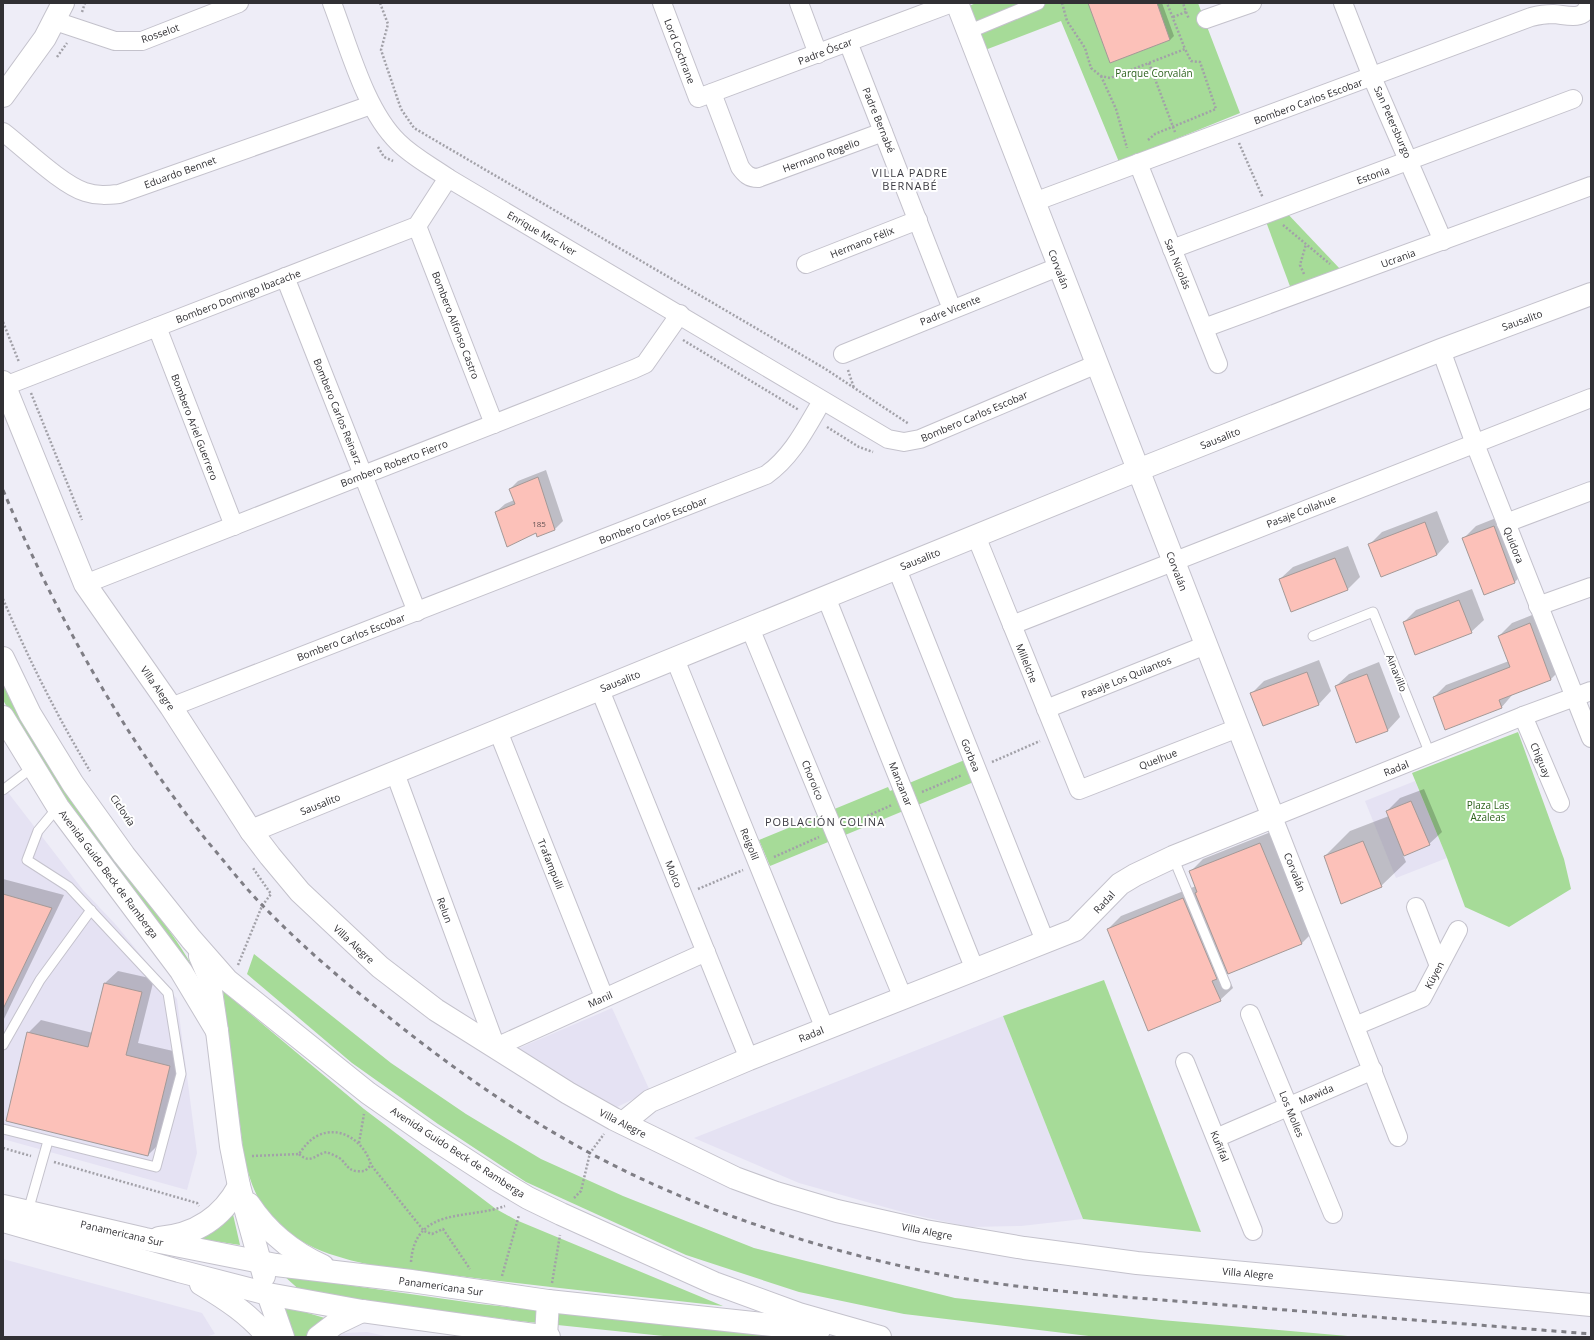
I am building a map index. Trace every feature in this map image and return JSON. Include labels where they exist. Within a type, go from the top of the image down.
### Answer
[{"type":"main road","name":"Corvalán","points":[[957,3],[1058,267],[1273,817]]},
{"type":"main road","points":[[3,96],[42,44],[59,12]]},
{"type":"main road","name":"Sausalito","points":[[252,831],[1138,470],[1441,350],[1591,294]]},
{"type":"main road","name":"Villa Alegre","points":[[4,384],[85,584],[171,707],[252,831],[300,892],[374,962],[436,1010],[568,1093],[623,1123],[735,1178],[776,1193],[837,1211],[925,1231],[1024,1248],[1137,1263],[1591,1305]]},
{"type":"main road","name":"Avenida Guido Beck de Ramberga","points":[[3,658],[30,714],[73,784],[124,855],[191,939],[227,980],[368,1092],[428,1135],[528,1198],[654,1257],[714,1283],[799,1314],[880,1337]]},
{"type":"main road","name":"Avenida Guido Beck de Ramberga","points":[[4,722],[58,807],[181,971],[217,1031]]},
{"type":"main road","name":"Radal","points":[[623,1123],[650,1102],[749,1059],[1075,930],[1120,884],[1173,857],[1273,817]]},
{"type":"main road","name":"Avenida Guido Beck de Ramberga","points":[[191,939],[202,959],[208,977],[217,1031],[233,1157],[239,1186],[268,1294],[283,1337]]},
{"type":"main road","points":[[145,1239],[172,1237],[197,1229],[222,1210],[239,1186],[257,1216],[282,1241],[308,1259],[338,1272]]},
{"type":"main road","name":"Panamericana Sur","points":[[3,1206],[145,1239],[260,1262],[411,1281],[548,1301],[884,1337]]},
{"type":"main road","name":"Panamericana Sur","points":[[3,1221],[179,1271],[268,1294],[362,1311],[547,1337]]},
{"type":"main road","points":[[179,1271],[237,1307],[258,1324],[268,1337]]},
{"type":"main road","points":[[547,1337],[548,1301]]},
{"type":"main road","points":[[318,1337],[335,1324],[362,1311]]},
{"type":"street","name":"Rosselot","points":[[59,12],[115,41],[142,41],[239,3]]},
{"type":"street","name":"Enrique Mac Iver","points":[[332,3],[371,105],[387,130],[421,161],[822,400]]},
{"type":"street","name":"Lord Cochrane","points":[[662,3],[740,167],[745,174],[752,178],[758,178]]},
{"type":"street","points":[[800,3],[818,54]]},
{"type":"street","name":"Padre Óscar","points":[[705,96],[952,3]]},
{"type":"street","points":[[968,32],[1038,3]]},
{"type":"street","points":[[1206,19],[1252,3]]},
{"type":"street","name":"San Petersburgo","points":[[1343,3],[1372,77],[1410,161],[1443,242]]},
{"type":"street","name":"Bombero Carlos Escobar","points":[[1034,202],[1531,17],[1542,14],[1574,17],[1586,9]]},
{"type":"street","name":"Padre Bernabé","points":[[848,42],[952,309]]},
{"type":"street","name":"Estonia","points":[[1172,249],[1573,99]]},
{"type":"street","name":"Eduardo Bennet","points":[[3,132],[68,184],[84,192],[106,196],[119,194],[371,105]]},
{"type":"street","name":"Hermano Rogelio","points":[[758,178],[883,132]]},
{"type":"street","name":"San Nicolás","points":[[1138,163],[1218,364]]},
{"type":"street","points":[[417,226],[448,178]]},
{"type":"street","name":"Ucrania","points":[[1204,328],[1443,242],[1591,186]]},
{"type":"street","name":"Hermano Félix","points":[[806,264],[918,220]]},
{"type":"street","name":"Bombero Domingo Ibacache","points":[[4,384],[157,327],[417,226]]},
{"type":"street","name":"Bombero Alfonso Castro","points":[[417,226],[494,424]]},
{"type":"street","name":"Padre Vicente","points":[[843,354],[1058,267]]},
{"type":"street","name":"Bombero Carlos Reinarz","points":[[285,278],[417,612]]},
{"type":"street","name":"Bombero Roberto Fierro","points":[[85,584],[645,364],[680,314]]},
{"type":"street","name":"Bombero Ariel Guerrero","points":[[157,327],[234,526]]},
{"type":"street","name":"Quidora","points":[[1441,350],[1474,444],[1538,606],[1583,694],[1591,738]]},
{"type":"street","name":"Bombero Carlos Escobar","points":[[171,707],[766,475],[776,468],[791,452],[822,400],[888,439],[904,442],[927,435],[1097,364]]},
{"type":"street","name":"Pasaje Collahue","points":[[1012,625],[1591,398]]},
{"type":"street","points":[[1506,523],[1591,491]]},
{"type":"street","name":"Millelche","points":[[976,536],[1079,790]]},
{"type":"street","name":"Gorbea","points":[[897,569],[1045,941]]},
{"type":"street","points":[[1538,606],[1591,587]]},
{"type":"street","name":"Manzanar","points":[[826,598],[975,970]]},
{"type":"street","name":"Choroico","points":[[750,628],[903,998]]},
{"type":"street","name":"Pasaje Los Quilantos","points":[[1046,709],[1206,644]]},
{"type":"street","name":"Reigolil","points":[[675,659],[825,1029]]},
{"type":"street","name":"Molco","points":[[600,690],[749,1059]]},
{"type":"street","name":"Radal","points":[[1273,817],[1523,716],[1583,694]]},
{"type":"street","name":"Chiguay","points":[[1523,716],[1560,803]]},
{"type":"street","name":"Quelhue","points":[[1079,790],[1238,728]]},
{"type":"street","name":"Trafampulli","points":[[498,731],[604,997]]},
{"type":"street","name":"Relun","points":[[395,773],[496,1047]]},
{"type":"street","name":"Corvalán","points":[[1273,817],[1398,1137]]},
{"type":"street","points":[[1416,907],[1439,966]]},
{"type":"street","name":"Küyen","points":[[1355,1026],[1422,998],[1458,930]]},
{"type":"street","name":"Manil","points":[[496,1047],[706,952]]},
{"type":"street","name":"Los Molles","points":[[1250,1014],[1333,1214]]},
{"type":"street","name":"Kuñifal","points":[[1185,1062],[1253,1231]]},
{"type":"street","name":"Mawida","points":[[1216,1138],[1372,1070]]},
{"type":"lane","name":"Ainavillo","points":[[1313,636],[1373,612],[1430,754]]},
{"type":"lane","points":[[3,790],[33,767]]},
{"type":"lane","points":[[3,1129],[156,1167],[181,1074],[168,993],[69,887],[28,860],[38,831],[58,807]]},
{"type":"lane","points":[[1173,857],[1226,985]]},
{"type":"lane","points":[[3,1045],[40,980],[91,910]]},
{"type":"lane","points":[[28,1211],[48,1141]]},
{"type":"path","points":[[380,3],[388,24],[381,50],[400,108],[414,128],[824,368],[927,435]]},
{"type":"path","points":[[1062,3],[1067,21],[1084,48],[1091,68],[1101,76],[1110,78],[1185,49]]},
{"type":"path","points":[[1146,142],[1155,134],[1216,109],[1200,62],[1191,62],[1167,3]]},
{"type":"path","points":[[1173,18],[1186,12],[1183,3]]},
{"type":"path","points":[[1149,63],[1181,148]]},
{"type":"path","points":[[1101,76],[1116,109],[1126,148],[1133,146]]},
{"type":"path","points":[[1233,128],[1269,213],[1345,277]]},
{"type":"path","points":[[1306,244],[1300,265],[1310,290]]},
{"type":"path","points":[[3,599],[17,632],[66,732],[94,778]]},
{"type":"path","points":[[683,896],[1056,734]]},
{"type":"path","points":[[232,963],[237,968],[262,906],[271,894],[249,863]]},
{"type":"path","points":[[359,1143],[368,1092]]},
{"type":"path","points":[[300,1154],[308,1142],[316,1136],[330,1132],[344,1134],[359,1143],[369,1157],[372,1165],[424,1231],[432,1234],[443,1229],[490,1293]]},
{"type":"path","points":[[3,1148],[197,1203]]},
{"type":"path","points":[[233,1157],[300,1154],[305,1159],[310,1159],[327,1152],[342,1160],[349,1169],[356,1172],[365,1171],[372,1165]]},
{"type":"path","points":[[411,1281],[412,1257],[418,1237],[431,1224],[446,1217],[496,1209],[528,1198]]},
{"type":"path","points":[[490,1293],[516,1220],[528,1198]]},
{"type":"shaded area","points":[[1415,781],[1447,858],[1396,878],[1365,801]]},
{"type":"shaded area","points":[[3,786],[83,890],[116,925],[177,999],[197,1153],[187,1190],[3,1139]]},
{"type":"shaded area","points":[[612,1008],[650,1091],[613,1109],[517,1049]]},
{"type":"shaded area","points":[[1003,1016],[1083,1219],[1021,1226],[969,1227],[906,1213],[799,1183],[694,1138]]},
{"type":"shaded area","points":[[3,1259],[202,1313],[215,1334],[205,1337],[3,1337]]},
{"type":"shaded area","points":[[367,1332],[390,1337],[334,1337],[344,1333]]},
{"type":"green space","name":"Parque Corvalán","points":[[976,3],[1198,3],[1240,113],[1119,162],[1061,21],[985,50],[969,6]]},
{"type":"green space","points":[[1285,211],[1341,270],[1291,289],[1265,219]]},
{"type":"green space","points":[[3,684],[45,757],[90,827],[162,920],[200,980],[164,939],[29,746],[3,700]]},
{"type":"green space","name":"Plaza Las Azaleas","points":[[1518,732],[1564,859],[1571,889],[1509,927],[1465,907],[1447,858],[1412,773]]},
{"type":"green space","points":[[967,759],[976,781],[770,866],[759,840],[888,787],[890,791]]},
{"type":"green space","points":[[254,954],[391,1063],[466,1114],[541,1159],[623,1196],[754,1248],[955,1298],[1161,1320],[1359,1337],[1097,1337],[904,1314],[799,1292],[686,1255],[526,1182],[438,1124],[352,1063],[247,974]]},
{"type":"green space","points":[[1104,980],[1201,1232],[1083,1219],[1003,1016]]},
{"type":"green space","points":[[223,991],[364,1109],[496,1209],[516,1220],[723,1306],[419,1272],[378,1266],[338,1257],[301,1241],[278,1225],[262,1205],[247,1170]]},
{"type":"green space","points":[[232,1210],[240,1245],[201,1239],[221,1224]]},
{"type":"green space","points":[[284,1276],[480,1304],[790,1337],[673,1337],[519,1321],[303,1293]]},
{"type":"green space","points":[[281,1305],[328,1319],[308,1337],[293,1337]]},
{"type":"building","points":[[1088,3],[1157,3],[1170,40],[1110,63]]},
{"type":"building","points":[[538,477],[555,530],[537,537],[536,533],[507,547],[495,512],[515,504],[509,489]]},
{"type":"building","points":[[1425,522],[1437,555],[1381,577],[1368,544]]},
{"type":"building","points":[[1494,526],[1515,583],[1484,595],[1462,538]]},
{"type":"building","points":[[1335,558],[1348,590],[1291,612],[1279,579]]},
{"type":"building","points":[[1459,600],[1472,633],[1415,655],[1403,622]]},
{"type":"building","points":[[1530,623],[1551,680],[1499,700],[1502,708],[1445,730],[1433,697],[1510,667],[1498,636]]},
{"type":"building","points":[[1307,672],[1319,705],[1263,726],[1250,693]]},
{"type":"building","points":[[1367,674],[1388,731],[1356,743],[1335,686]]},
{"type":"building","points":[[1411,801],[1430,845],[1404,856],[1386,811]]},
{"type":"building","points":[[1363,841],[1382,887],[1341,904],[1324,856]]},
{"type":"building","points":[[1260,843],[1302,944],[1228,974],[1195,893],[1197,892],[1189,871]]},
{"type":"building","points":[[3,894],[52,908],[3,1009]]},
{"type":"building","points":[[1183,898],[1217,979],[1212,981],[1221,1001],[1148,1031],[1107,929]]},
{"type":"building","points":[[104,983],[142,992],[126,1055],[170,1066],[148,1156],[6,1121],[27,1032],[88,1047]]},
{"type":"railway","points":[[3,490],[23,537],[68,628],[119,716],[176,800],[207,841],[249,891],[278,921],[320,960],[405,1030],[481,1086],[560,1137],[588,1152],[629,1173],[672,1192],[762,1227],[853,1254],[944,1275],[1014,1286],[1084,1293],[1591,1334]]},
{"type":"district","name":"VILLA PADRE BERNABÉ","points":[[910,178]]},
{"type":"district","name":"POBLACIÓN COLINA","points":[[825,821]]}]
